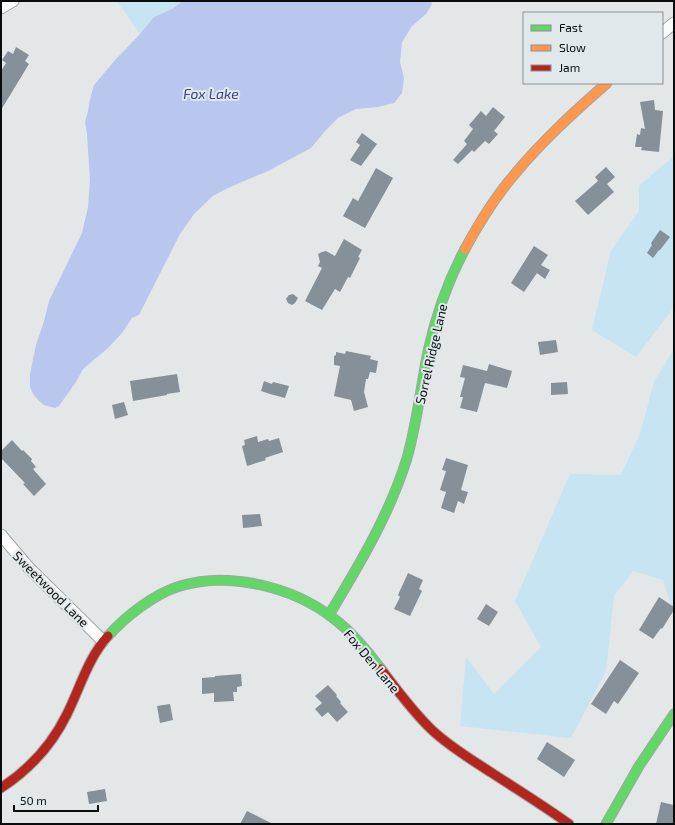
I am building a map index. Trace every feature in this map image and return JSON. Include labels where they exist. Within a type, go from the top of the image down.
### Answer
[{"type":"street","points":[[1,8],[13,1]]},
{"type":"street","points":[[663,32],[674,23]]},
{"type":"street","name":"Sorrel Ridge Lane","points":[[329,615],[384,518],[402,473],[415,426],[430,344],[437,316],[448,286],[461,258],[484,217],[501,191],[526,161],[570,116],[606,84]]},
{"type":"street","name":"Sweetwood Lane","points":[[1,535],[29,568],[103,641]]},
{"type":"street","name":"Fox Den Lane","points":[[1,788],[25,770],[39,757],[51,742],[61,726],[94,655],[103,641],[115,628],[141,606],[178,586],[199,581],[213,580],[265,587],[312,604],[329,615],[352,634],[418,716],[433,731],[462,753],[570,824]]},
{"type":"street","points":[[606,824],[639,766],[674,714]]},
{"type":"shaded area","points":[[117,1],[183,1],[172,9],[154,17],[140,34]]},
{"type":"shaded area","points":[[674,156],[674,307],[636,357],[592,330],[611,251],[639,211],[639,186]]},
{"type":"shaded area","points":[[674,349],[674,615],[663,580],[633,571],[614,596],[606,671],[571,738],[460,726],[466,657],[494,694],[541,647],[515,601],[570,474],[621,475],[640,434],[654,382]]},
{"type":"water","name":"Fox Lake","points":[[183,1],[431,1],[432,4],[426,14],[412,26],[402,42],[400,62],[404,78],[402,93],[394,103],[378,107],[356,109],[338,118],[311,148],[268,171],[213,196],[194,214],[180,234],[139,315],[132,318],[122,333],[108,348],[83,369],[76,382],[59,406],[55,408],[44,405],[33,394],[30,387],[30,374],[36,345],[49,301],[82,233],[88,207],[90,180],[85,122],[94,85],[154,17],[172,9]]},
{"type":"building","points":[[16,47],[29,55],[25,61],[29,64],[1,110],[1,71],[6,63],[2,60],[8,51],[13,54]]},
{"type":"building","points":[[654,100],[655,110],[663,111],[659,152],[641,150],[642,147],[635,147],[637,134],[640,135],[641,128],[645,129],[640,102]]},
{"type":"building","points":[[493,107],[505,117],[494,131],[498,134],[489,144],[485,141],[474,152],[472,150],[458,164],[453,160],[467,144],[464,141],[473,129],[469,125],[481,111],[486,116]]},
{"type":"building","points":[[362,133],[377,144],[361,166],[350,160],[360,145],[356,142]]},
{"type":"building","points":[[606,167],[615,177],[607,184],[614,192],[588,215],[575,201],[598,181],[595,177]]},
{"type":"building","points":[[376,168],[393,178],[365,228],[343,216],[353,198],[358,201]]},
{"type":"building","points":[[660,230],[670,237],[653,258],[647,253],[652,245],[651,243]]},
{"type":"building","points":[[344,239],[362,250],[358,257],[360,258],[350,278],[348,277],[340,292],[335,289],[322,310],[305,301],[322,268],[318,266],[320,262],[318,254],[326,251],[335,256]]},
{"type":"building","points":[[534,246],[548,255],[541,265],[550,270],[545,279],[537,273],[524,292],[511,283]]},
{"type":"building","points":[[293,294],[298,298],[292,305],[288,303],[286,299],[289,295]]},
{"type":"building","points":[[556,340],[558,352],[540,355],[538,342]]},
{"type":"building","points":[[346,351],[371,356],[370,359],[378,361],[376,373],[370,372],[368,379],[366,379],[364,392],[368,407],[354,411],[351,400],[334,396],[340,366],[334,365],[334,356],[336,355],[336,352],[345,354]]},
{"type":"building","points":[[489,364],[512,371],[507,388],[485,383],[477,412],[460,408],[463,397],[460,397],[465,378],[460,377],[463,365],[487,371]]},
{"type":"building","points":[[177,374],[180,392],[133,401],[130,381]]},
{"type":"building","points":[[264,381],[272,384],[273,382],[289,386],[285,398],[261,391]]},
{"type":"building","points":[[567,382],[568,394],[551,395],[551,383]]},
{"type":"building","points":[[124,402],[128,415],[115,419],[112,405]]},
{"type":"building","points":[[257,436],[258,442],[279,438],[283,452],[265,458],[266,460],[247,466],[242,446],[245,445],[244,440]]},
{"type":"building","points":[[12,440],[32,459],[31,461],[36,467],[33,469],[46,484],[34,496],[23,484],[25,483],[1,458],[1,451]]},
{"type":"building","points":[[446,458],[468,465],[461,490],[468,492],[464,504],[458,501],[454,513],[441,508],[446,492],[440,490],[446,471],[442,470]]},
{"type":"building","points":[[260,514],[262,526],[243,528],[242,515]]},
{"type":"building","points":[[408,573],[423,580],[419,589],[422,591],[410,616],[394,609],[400,597],[398,595]]},
{"type":"building","points":[[659,597],[674,607],[674,610],[662,629],[661,628],[653,639],[639,630]]},
{"type":"building","points":[[486,604],[498,612],[489,626],[477,619]]},
{"type":"building","points":[[620,660],[639,673],[618,704],[614,701],[606,714],[591,704]]},
{"type":"building","points":[[241,674],[242,686],[237,687],[237,692],[233,692],[234,701],[214,702],[214,693],[202,694],[202,678]]},
{"type":"building","points":[[328,685],[337,695],[336,696],[341,702],[340,703],[348,712],[337,722],[328,712],[322,717],[315,709],[322,703],[315,696]]},
{"type":"building","points":[[170,704],[173,720],[160,723],[157,706]]},
{"type":"building","points":[[547,742],[575,760],[564,777],[537,759]]},
{"type":"building","points":[[105,789],[107,801],[89,804],[87,792]]},
{"type":"building","points":[[661,802],[674,805],[674,824],[656,824]]},
{"type":"building","points":[[247,811],[273,824],[240,824]]},
{"type":"traffic: fast","points":[[329,615],[373,539],[400,479],[414,431],[428,351],[435,324],[443,298],[465,249]]},
{"type":"traffic: fast","points":[[108,636],[141,606],[160,594],[180,586],[199,582],[219,580],[239,581],[280,590],[317,607],[347,629],[381,669]]},
{"type":"traffic: fast","points":[[606,824],[639,766],[674,714]]},
{"type":"traffic: slow","points":[[465,249],[494,201],[507,183],[536,150],[606,84]]},
{"type":"traffic: jam","points":[[1,788],[12,781],[31,764],[47,746],[67,714],[90,663],[108,636]]},
{"type":"traffic: jam","points":[[381,669],[399,693],[425,723],[446,742],[569,824]]}]
